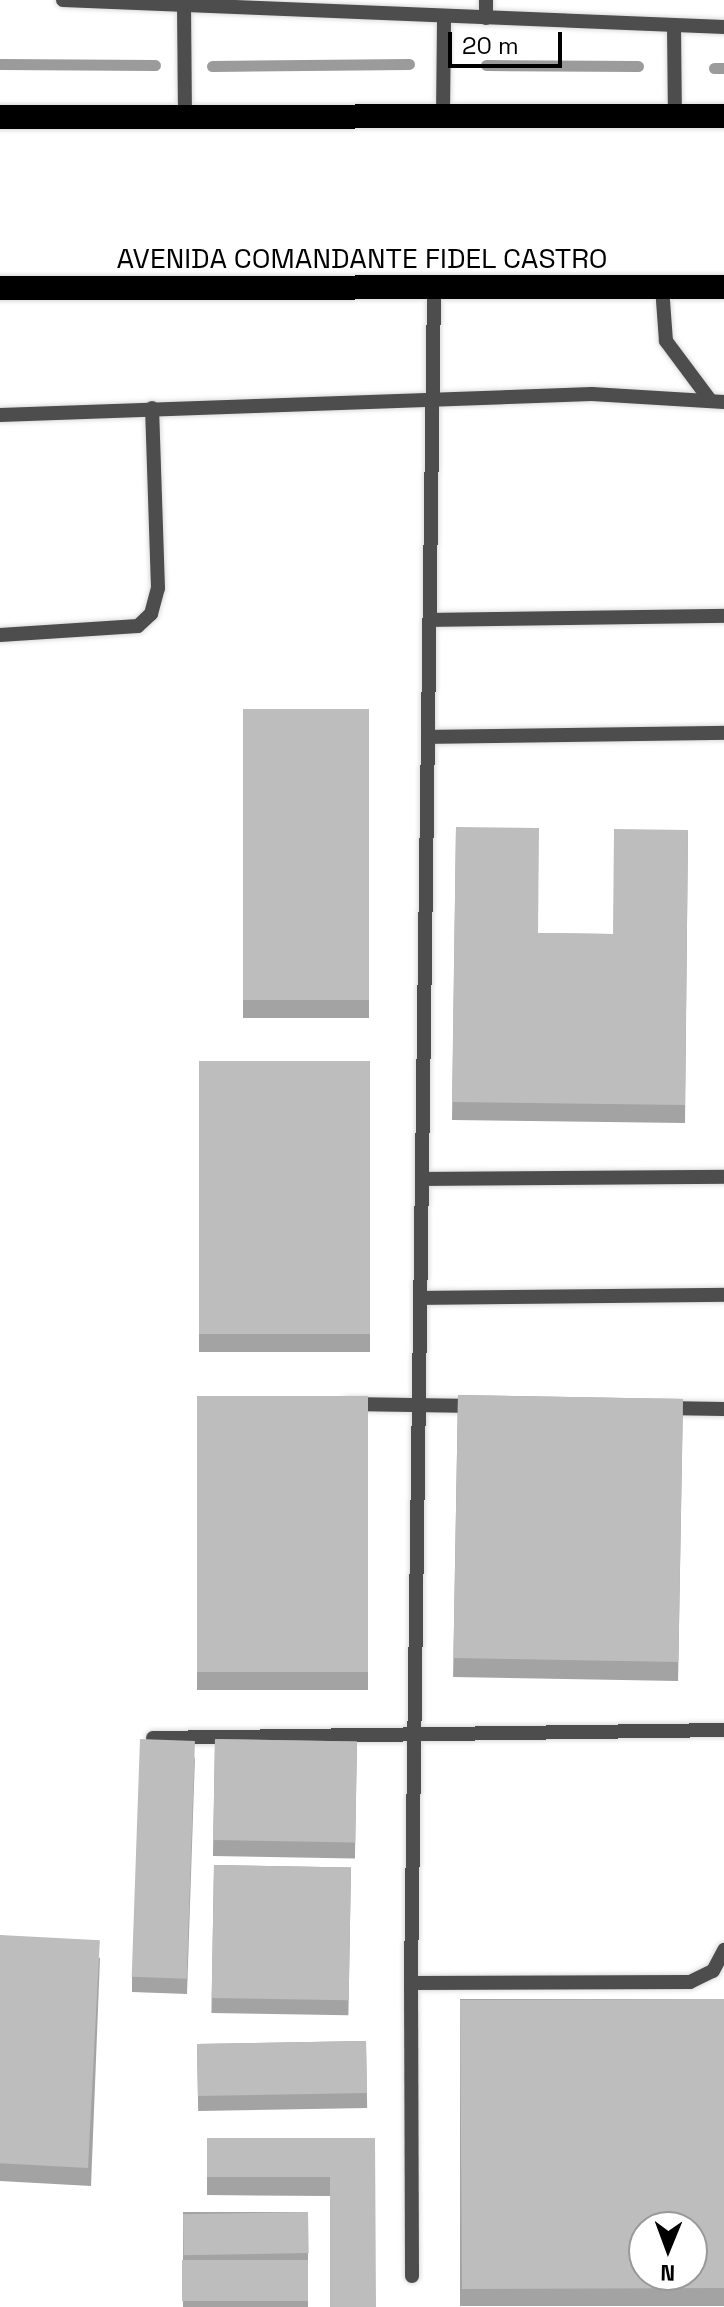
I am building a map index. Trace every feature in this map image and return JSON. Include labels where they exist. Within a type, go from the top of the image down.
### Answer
[{"type":"highway","points":[[0,117],[724,116]]},
{"type":"highway","name":"AVENIDA COMANDANTE FIDEL CASTRO","points":[[0,288],[724,287]]},
{"type":"street","points":[[63,0],[209,2],[444,16],[724,27]]},
{"type":"street","points":[[486,0],[486,18]]},
{"type":"street","points":[[184,4],[185,117]]},
{"type":"street","points":[[443,116],[444,16]]},
{"type":"street","points":[[674,26],[675,116]]},
{"type":"street","points":[[662,287],[666,341],[720,403]]},
{"type":"street","points":[[412,2276],[413,1732],[434,289]]},
{"type":"street","points":[[0,415],[592,394],[720,403]]},
{"type":"street","points":[[0,635],[138,626],[151,614],[158,588],[152,408]]},
{"type":"street","points":[[431,620],[724,616]]},
{"type":"street","points":[[429,737],[724,733]]},
{"type":"street","points":[[422,1179],[724,1177]]},
{"type":"street","points":[[420,1298],[724,1295]]},
{"type":"street","points":[[326,1404],[495,1406]]},
{"type":"street","points":[[648,1408],[724,1409]]},
{"type":"street","points":[[153,1738],[724,1730]]},
{"type":"street","points":[[411,1983],[690,1982],[713,1971],[724,1950]]},
{"type":"building","points":[[243,709],[369,709],[369,1000],[243,1000]]},
{"type":"building","points":[[456,827],[539,828],[538,933],[613,934],[614,829],[688,830],[685,1105],[452,1102]]},
{"type":"building","points":[[199,1061],[370,1061],[370,1334],[199,1334]]},
{"type":"building","points":[[458,1395],[683,1399],[678,1662],[453,1658]]},
{"type":"building","points":[[197,1396],[368,1396],[368,1672],[197,1672]]},
{"type":"building","points":[[140,1739],[195,1741],[187,1979],[132,1977]]},
{"type":"building","points":[[215,1739],[357,1741],[355,1842],[213,1840]]},
{"type":"building","points":[[214,1865],[351,1867],[349,2000],[212,1998]]},
{"type":"building","points":[[0,1935],[100,1940],[88,2168],[0,2163]]},
{"type":"building","points":[[724,1999],[724,2288],[708,2288],[708,2211],[628,2211],[628,2288],[462,2289],[460,2000]]},
{"type":"building","points":[[366,2041],[367,2093],[198,2096],[197,2044]]},
{"type":"building","points":[[207,2138],[375,2138],[376,2307],[330,2307],[330,2177],[207,2177]]},
{"type":"building","points":[[308,2212],[309,2253],[184,2255],[183,2214]]},
{"type":"building","points":[[182,2260],[308,2260],[308,2301],[182,2301]]},
{"type":"waterway","points":[[0,64],[155,65]]},
{"type":"waterway","points":[[212,66],[409,64]]},
{"type":"waterway","points":[[486,65],[638,66]]},
{"type":"waterway","points":[[714,68],[724,68]]}]
